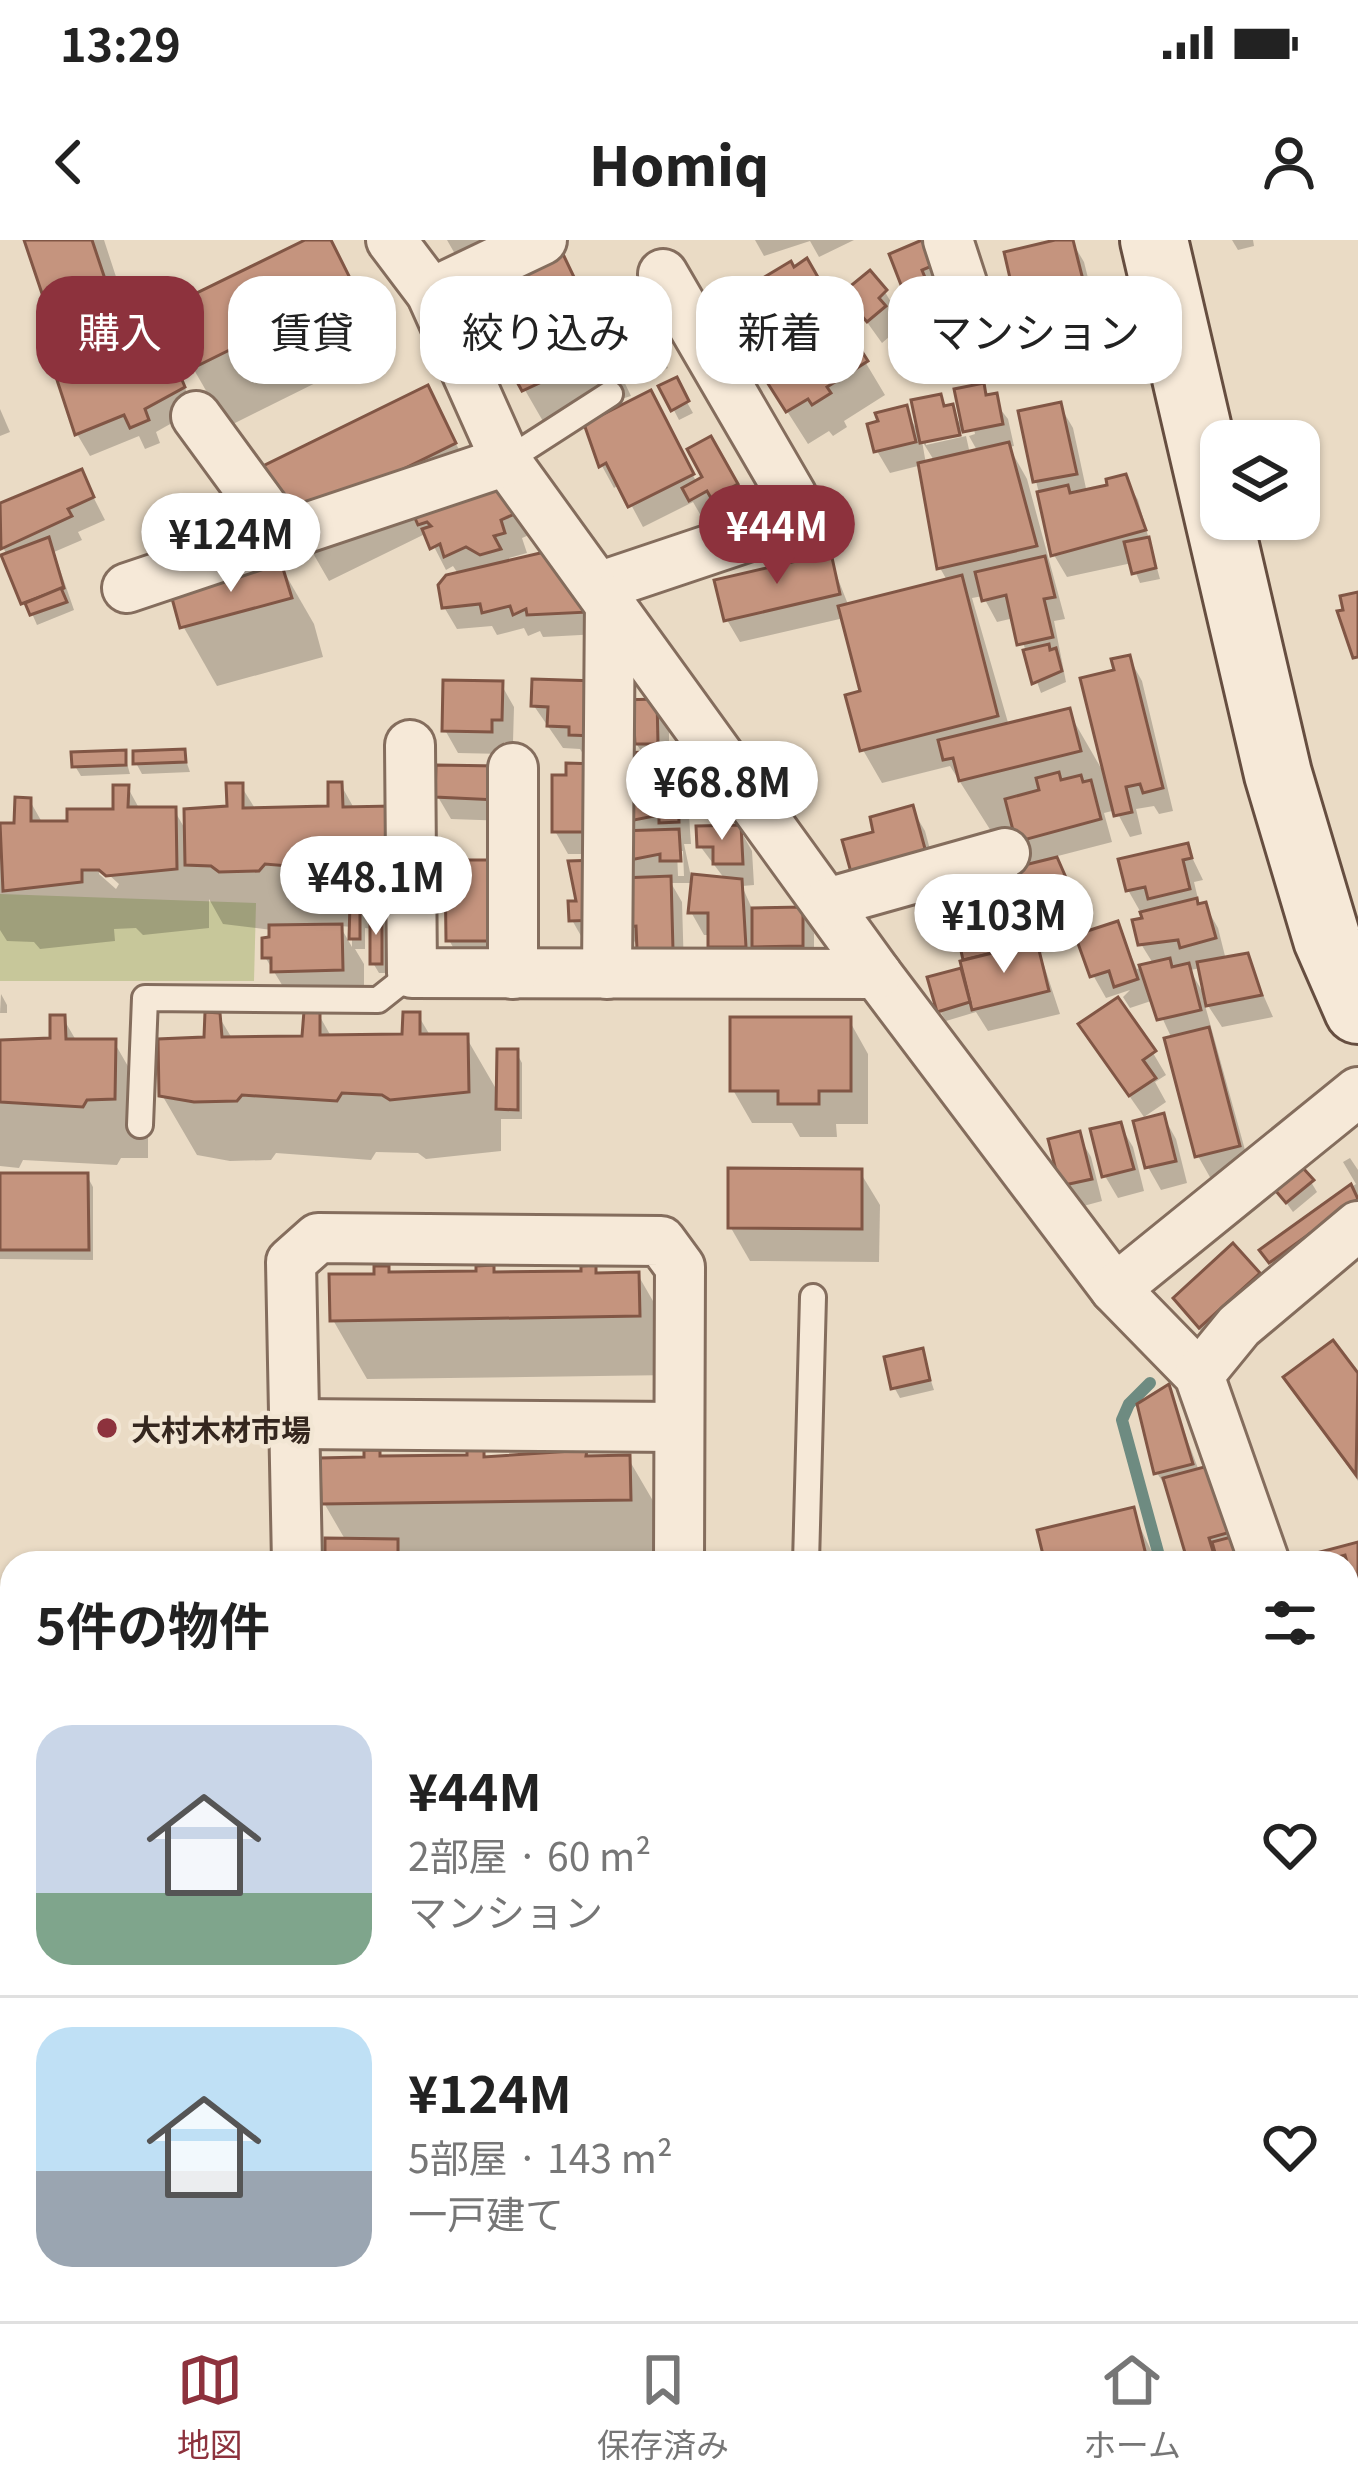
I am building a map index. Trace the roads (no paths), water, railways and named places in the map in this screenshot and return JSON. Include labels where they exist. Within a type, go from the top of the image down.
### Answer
[{"type":"street","points":[[391,240],[420,278]]},
{"type":"street","points":[[465,276],[542,240]]},
{"type":"street","points":[[1154,240],[1278,774],[1327,939],[1358,1010]]},
{"type":"street","points":[[605,593],[753,535],[792,496],[663,274]]},
{"type":"street","points":[[472,384],[506,461],[877,974],[1115,1289],[1199,1376],[1261,1551]]},
{"type":"street","points":[[196,416],[283,535]]},
{"type":"street","points":[[127,587],[506,461]]},
{"type":"street","points":[[605,593],[607,974]]},
{"type":"street","points":[[410,745],[412,973],[877,974]]},
{"type":"street","points":[[513,769],[513,974]]},
{"type":"street","points":[[826,903],[1005,853]]},
{"type":"street","points":[[1115,1289],[1358,1092]]},
{"type":"street","points":[[1199,1376],[1239,1326],[1358,1226]]},
{"type":"street","points":[[298,1551],[291,1262],[318,1238],[661,1240],[680,1267],[679,1551]]},
{"type":"street","points":[[295,1424],[679,1427]]},
{"type":"lane","points":[[506,461],[610,394]]},
{"type":"lane","points":[[140,1125],[145,998],[378,1000],[412,973]]},
{"type":"lane","points":[[806,1551],[813,1297]]},
{"type":"waterway","points":[[1150,1383],[1129,1404],[1122,1420],[1158,1551]]},
{"type":"place","name":"大村木材市場","points":[[107,1428]]}]
